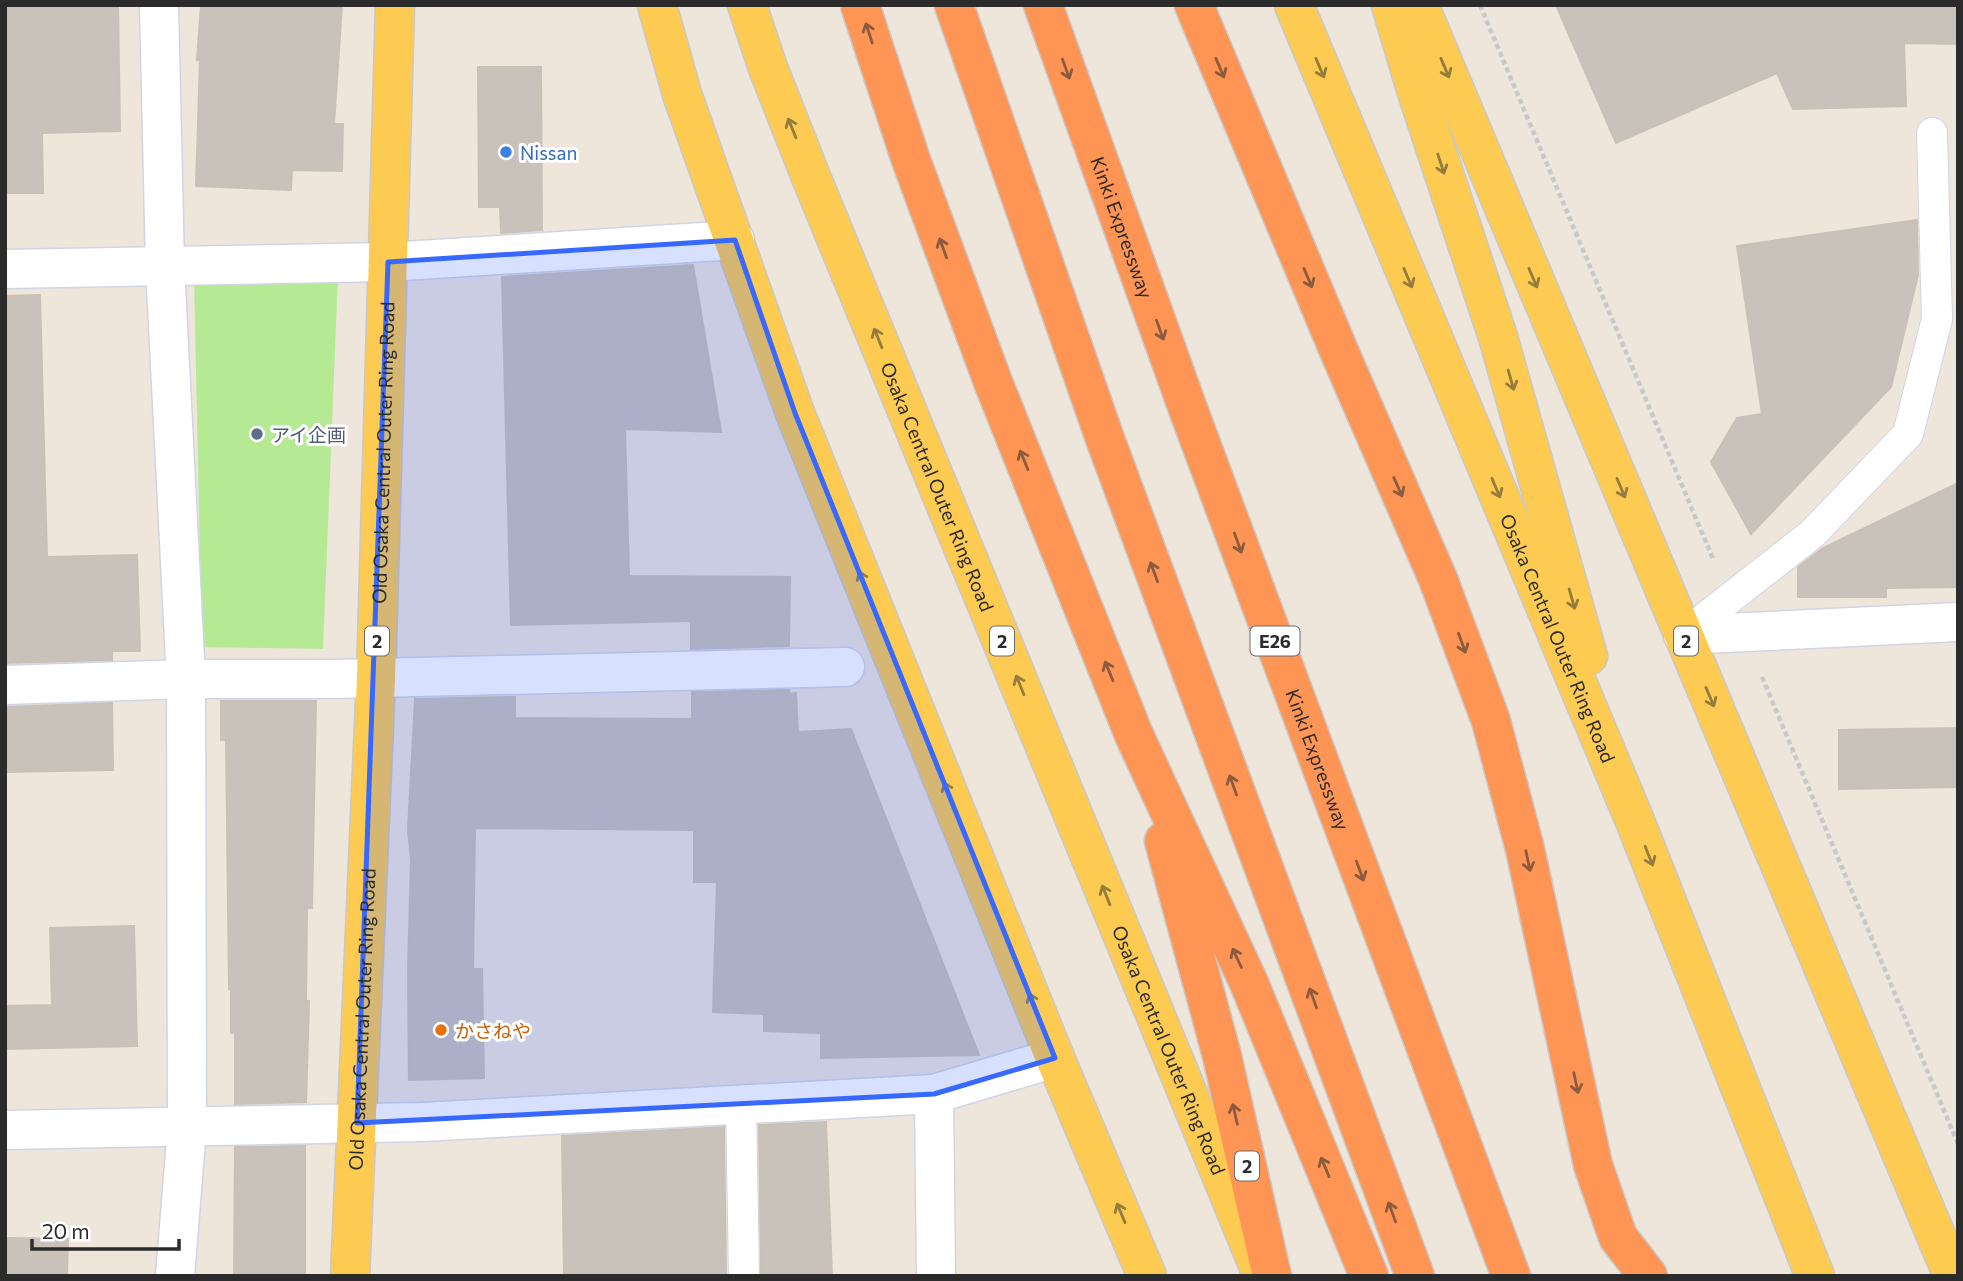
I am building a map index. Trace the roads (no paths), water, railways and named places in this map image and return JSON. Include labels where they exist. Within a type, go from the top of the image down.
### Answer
[{"type":"highway","points":[[860,5],[911,160],[993,382],[1135,735],[1249,983],[1369,1276]]},
{"type":"highway","points":[[954,5],[1104,436],[1415,1276]]},
{"type":"highway","name":"Kinki Expressway","points":[[1043,5],[1188,409],[1511,1276]]},
{"type":"highway","points":[[1194,5],[1438,579],[1490,721],[1525,849],[1593,1164],[1618,1237],[1648,1276]]},
{"type":"highway","name":"2","points":[[1135,735],[1222,1056],[1272,1276]]},
{"type":"main road","name":"Old Osaka Central Outer Ring Road","points":[[350,1276],[376,678],[395,5]]},
{"type":"main road","points":[[657,5],[682,94],[795,413],[1055,1058],[1147,1276]]},
{"type":"main road","name":"Osaka Central Outer Ring Road","points":[[747,5],[768,68],[816,190],[1262,1276]]},
{"type":"main road","name":"Osaka Central Outer Ring Road","points":[[1294,5],[1635,821],[1815,1276]]},
{"type":"main road","points":[[1391,5],[1416,89],[1499,337],[1635,821]]},
{"type":"main road","name":"2","points":[[1419,5],[1953,1276]]},
{"type":"street","points":[[159,5],[165,266],[186,679],[187,1128],[175,1276]]},
{"type":"street","points":[[5,269],[388,262],[735,240]]},
{"type":"street","points":[[1683,635],[1958,622]]},
{"type":"street","points":[[5,685],[186,679],[376,678],[845,667]]},
{"type":"street","points":[[5,1130],[423,1122],[934,1094],[1055,1058]]},
{"type":"street","points":[[934,1094],[936,1276]]},
{"type":"lane","points":[[1683,635],[1812,534],[1908,434],[1937,319],[1931,133]]},
{"type":"lane","points":[[741,1104],[744,1276]]},
{"type":"place","name":"Nissan","points":[[506,152]]},
{"type":"place","name":"アイ企画","points":[[257,434]]},
{"type":"place","name":"かさねや","points":[[441,1030]]}]
